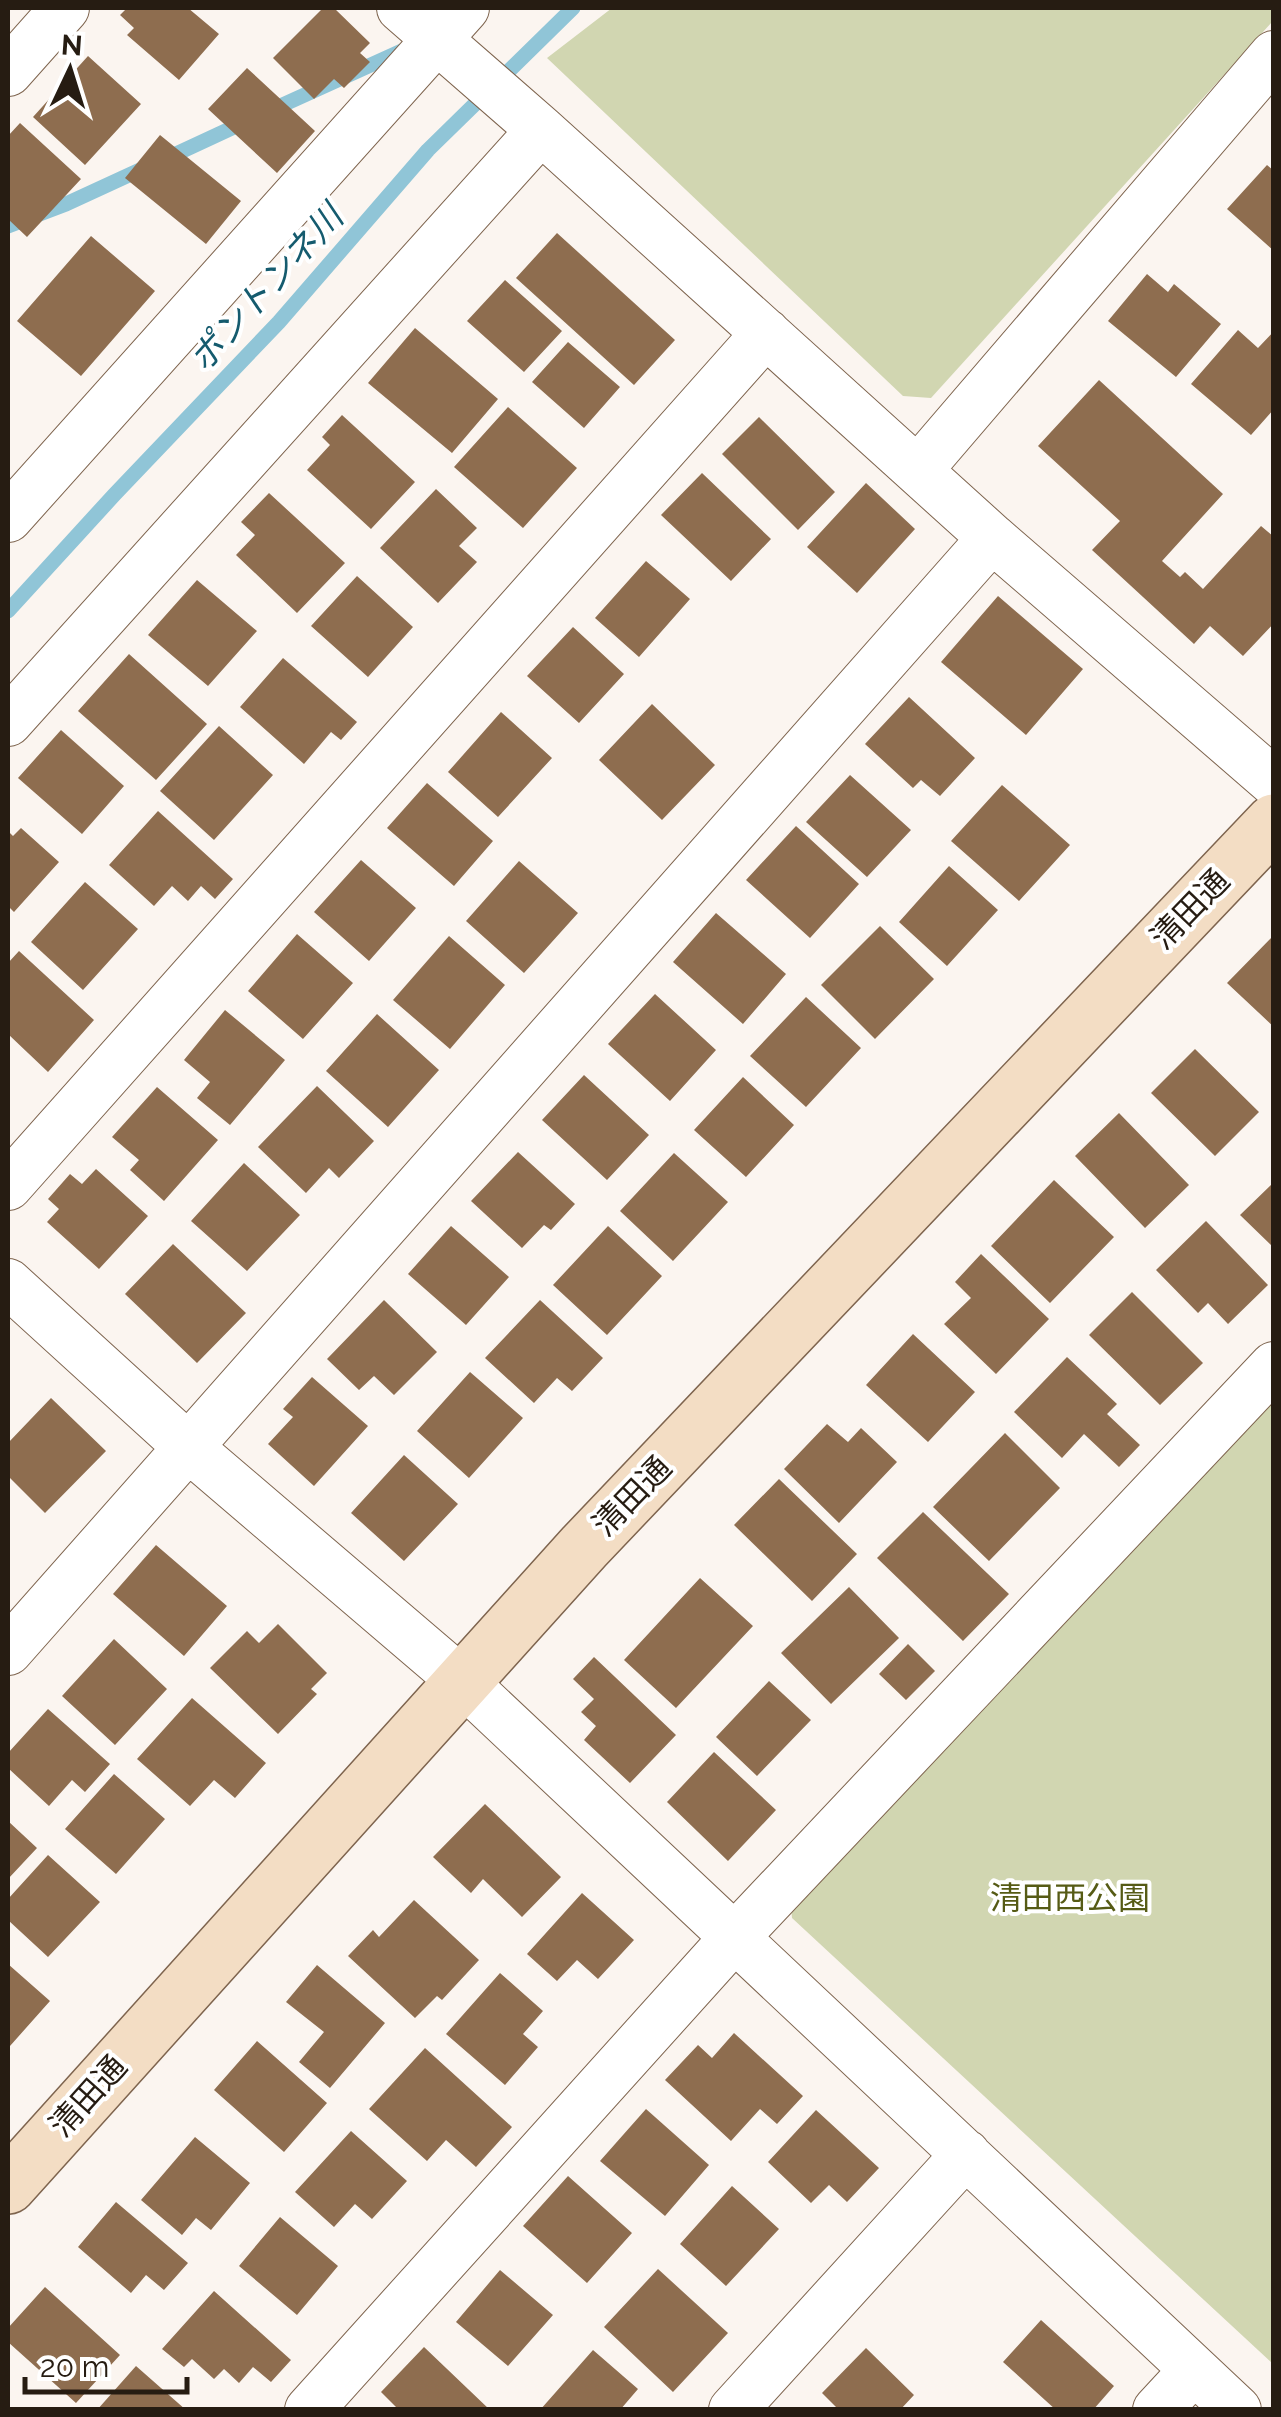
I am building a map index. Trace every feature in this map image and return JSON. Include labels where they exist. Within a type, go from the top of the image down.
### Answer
[{"type":"street","points":[[8,72],[65,8]]},
{"type":"street","points":[[401,8],[455,36],[528,119],[992,538],[1274,782]]},
{"type":"street","points":[[8,518],[455,36]]},
{"type":"street","points":[[918,470],[1274,55]]},
{"type":"street","points":[[8,722],[528,119]]},
{"type":"street","points":[[8,1186],[766,333]]},
{"type":"street","points":[[8,1651],[992,538]]},
{"type":"street","name":"清田通","points":[[8,2186],[584,1547],[1274,822]]},
{"type":"street","points":[[8,1283],[188,1447],[463,1682],[1237,2410]]},
{"type":"street","points":[[309,2410],[734,1938],[1274,1366]]},
{"type":"street","points":[[732,2410],[966,2154]]},
{"type":"street","points":[[1158,2410],[1194,2370]]},
{"type":"green space","points":[[612,8],[1273,8],[1273,21],[931,398],[903,396],[547,58]]},
{"type":"green space","name":"清田西公園","points":[[1273,1386],[1273,2364],[792,1918],[790,1896]]},
{"type":"building","points":[[127,8],[188,8],[219,34],[179,80],[127,35],[134,28],[120,15]]},
{"type":"building","points":[[323,8],[334,8],[370,43],[360,53],[370,62],[344,88],[334,79],[314,99],[273,58]]},
{"type":"building","points":[[88,56],[141,104],[85,165],[33,117]]},
{"type":"building","points":[[247,68],[315,131],[277,173],[208,109]]},
{"type":"building","points":[[20,123],[81,179],[27,237],[8,219],[8,136]]},
{"type":"building","points":[[160,135],[241,201],[206,244],[125,178]]},
{"type":"building","points":[[1267,165],[1274,171],[1274,251],[1227,209]]},
{"type":"building","points":[[557,233],[675,340],[634,385],[516,278]]},
{"type":"building","points":[[91,236],[155,291],[81,376],[17,321]]},
{"type":"building","points":[[1147,274],[1168,292],[1174,284],[1221,324],[1176,377],[1108,321]]},
{"type":"building","points":[[505,280],[562,331],[524,372],[467,321]]},
{"type":"building","points":[[415,328],[498,399],[452,453],[368,383]]},
{"type":"building","points":[[1238,330],[1258,348],[1274,331],[1274,409],[1251,435],[1191,384]]},
{"type":"building","points":[[568,342],[620,387],[584,428],[532,382]]},
{"type":"building","points":[[1099,380],[1223,494],[1162,561],[1180,577],[1185,572],[1203,589],[1261,526],[1274,537],[1274,623],[1243,656],[1210,626],[1194,644],[1092,550],[1120,521],[1038,446]]},
{"type":"building","points":[[508,407],[577,468],[523,528],[454,467]]},
{"type":"building","points":[[342,415],[415,482],[371,529],[307,470],[330,445],[322,437]]},
{"type":"building","points":[[759,417],[835,492],[798,530],[722,454]]},
{"type":"building","points":[[702,473],[771,539],[731,581],[661,515]]},
{"type":"building","points":[[866,483],[915,529],[857,593],[807,547]]},
{"type":"building","points":[[436,489],[477,528],[459,546],[477,562],[438,603],[380,548]]},
{"type":"building","points":[[269,493],[345,563],[297,613],[236,555],[255,535],[241,522]]},
{"type":"building","points":[[646,561],[690,599],[639,657],[595,618]]},
{"type":"building","points":[[357,576],[413,627],[368,677],[311,626]]},
{"type":"building","points":[[197,580],[257,631],[208,686],[148,635]]},
{"type":"building","points":[[998,596],[1083,669],[1026,735],[941,662]]},
{"type":"building","points":[[573,627],[624,674],[579,723],[527,676]]},
{"type":"building","points":[[129,654],[207,724],[156,780],[78,711]]},
{"type":"building","points":[[283,658],[357,722],[341,740],[331,732],[304,764],[240,707]]},
{"type":"building","points":[[909,697],[975,758],[940,796],[921,780],[913,788],[865,744]]},
{"type":"building","points":[[652,704],[715,765],[662,820],[599,760]]},
{"type":"building","points":[[501,712],[552,758],[498,817],[448,772]]},
{"type":"building","points":[[219,726],[273,775],[214,840],[160,791]]},
{"type":"building","points":[[61,730],[124,786],[82,834],[18,778]]},
{"type":"building","points":[[850,775],[911,830],[867,877],[806,822]]},
{"type":"building","points":[[427,783],[493,841],[454,886],[387,828]]},
{"type":"building","points":[[1002,785],[1070,845],[1019,901],[951,841]]},
{"type":"building","points":[[158,811],[233,879],[215,899],[201,886],[188,901],[172,886],[154,906],[109,865]]},
{"type":"building","points":[[796,826],[859,884],[810,938],[746,880]]},
{"type":"building","points":[[21,828],[59,862],[14,912],[8,906],[8,831],[13,836]]},
{"type":"building","points":[[361,860],[416,908],[369,961],[314,912]]},
{"type":"building","points":[[519,861],[578,913],[524,973],[466,921]]},
{"type":"building","points":[[949,866],[998,910],[947,966],[899,922]]},
{"type":"building","points":[[85,882],[138,929],[83,990],[31,942]]},
{"type":"building","points":[[716,913],[786,974],[743,1024],[673,962]]},
{"type":"building","points":[[880,926],[934,979],[875,1039],[821,985]]},
{"type":"building","points":[[297,934],[353,983],[303,1039],[248,991]]},
{"type":"building","points":[[1274,935],[1274,1027],[1227,983]]},
{"type":"building","points":[[449,936],[505,985],[450,1049],[393,1000]]},
{"type":"building","points":[[19,951],[94,1020],[48,1072],[8,1034],[8,963]]},
{"type":"building","points":[[655,994],[716,1050],[670,1101],[608,1044]]},
{"type":"building","points":[[806,997],[861,1048],[806,1107],[750,1056]]},
{"type":"building","points":[[225,1010],[285,1060],[230,1125],[197,1098],[210,1082],[184,1060]]},
{"type":"building","points":[[377,1014],[439,1070],[388,1127],[326,1071]]},
{"type":"building","points":[[1195,1049],[1259,1112],[1215,1156],[1151,1093]]},
{"type":"building","points":[[584,1075],[649,1135],[607,1180],[542,1120]]},
{"type":"building","points":[[743,1077],[794,1125],[746,1177],[694,1130]]},
{"type":"building","points":[[317,1086],[374,1141],[339,1178],[329,1168],[306,1193],[258,1147]]},
{"type":"building","points":[[157,1087],[218,1140],[164,1201],[130,1170],[139,1160],[112,1137]]},
{"type":"building","points":[[1119,1113],[1189,1185],[1145,1228],[1075,1156]]},
{"type":"building","points":[[518,1152],[575,1204],[551,1230],[544,1225],[522,1248],[471,1201]]},
{"type":"building","points":[[674,1153],[728,1202],[673,1261],[620,1211]]},
{"type":"building","points":[[244,1163],[300,1215],[247,1271],[191,1221]]},
{"type":"building","points":[[96,1169],[148,1216],[99,1269],[47,1222],[59,1209],[48,1199],[70,1174],[82,1184]]},
{"type":"building","points":[[1054,1180],[1114,1237],[1050,1303],[991,1246]]},
{"type":"building","points":[[1274,1182],[1274,1248],[1240,1215]]},
{"type":"building","points":[[1206,1221],[1268,1285],[1228,1324],[1208,1303],[1198,1313],[1156,1270]]},
{"type":"building","points":[[451,1226],[509,1277],[466,1325],[408,1274]]},
{"type":"building","points":[[608,1226],[662,1276],[607,1335],[553,1285]]},
{"type":"building","points":[[173,1244],[246,1313],[197,1363],[125,1294]]},
{"type":"building","points":[[981,1254],[1049,1319],[996,1374],[944,1324],[971,1298],[955,1282]]},
{"type":"building","points":[[1132,1292],[1203,1363],[1160,1405],[1089,1335]]},
{"type":"building","points":[[384,1300],[437,1352],[394,1395],[374,1376],[359,1390],[327,1359]]},
{"type":"building","points":[[540,1300],[603,1358],[572,1391],[557,1378],[534,1403],[485,1358]]},
{"type":"building","points":[[913,1334],[975,1392],[928,1442],[866,1385]]},
{"type":"building","points":[[1067,1357],[1117,1404],[1107,1414],[1140,1445],[1119,1467],[1084,1434],[1062,1458],[1014,1412]]},
{"type":"building","points":[[470,1372],[523,1418],[469,1478],[417,1431]]},
{"type":"building","points":[[312,1377],[368,1426],[314,1486],[268,1444],[293,1417],[283,1409]]},
{"type":"building","points":[[51,1398],[106,1451],[45,1513],[8,1476],[8,1443]]},
{"type":"building","points":[[827,1424],[848,1442],[861,1428],[897,1462],[839,1523],[784,1469]]},
{"type":"building","points":[[1005,1433],[1060,1488],[989,1561],[933,1507]]},
{"type":"building","points":[[404,1455],[458,1504],[404,1561],[351,1513]]},
{"type":"building","points":[[779,1479],[857,1554],[812,1601],[734,1525]]},
{"type":"building","points":[[923,1512],[1009,1594],[963,1641],[877,1558]]},
{"type":"building","points":[[156,1545],[227,1606],[184,1656],[113,1594]]},
{"type":"building","points":[[700,1578],[753,1626],[676,1708],[624,1660]]},
{"type":"building","points":[[849,1587],[899,1638],[831,1704],[781,1653]]},
{"type":"building","points":[[278,1624],[327,1673],[311,1689],[317,1694],[278,1734],[210,1668],[247,1631],[259,1643]]},
{"type":"building","points":[[114,1639],[167,1689],[115,1745],[62,1696]]},
{"type":"building","points":[[908,1644],[935,1671],[906,1700],[879,1674]]},
{"type":"building","points":[[594,1657],[676,1735],[630,1783],[584,1740],[596,1726],[581,1712],[594,1699],[573,1679]]},
{"type":"building","points":[[769,1681],[811,1720],[757,1776],[716,1737]]},
{"type":"building","points":[[192,1698],[266,1763],[235,1798],[214,1780],[190,1806],[137,1759]]},
{"type":"building","points":[[48,1709],[110,1764],[85,1792],[72,1780],[49,1806],[8,1768],[8,1753]]},
{"type":"building","points":[[714,1752],[776,1810],[728,1861],[667,1802]]},
{"type":"building","points":[[114,1774],[165,1819],[116,1874],[65,1829]]},
{"type":"building","points":[[485,1804],[561,1877],[522,1917],[483,1879],[471,1893],[433,1857]]},
{"type":"building","points":[[8,1821],[37,1848],[8,1879]]},
{"type":"building","points":[[48,1855],[100,1902],[48,1957],[8,1920],[8,1899]]},
{"type":"building","points":[[582,1893],[634,1940],[598,1979],[577,1960],[557,1981],[527,1954]]},
{"type":"building","points":[[414,1900],[479,1960],[442,2000],[437,1996],[415,2018],[348,1956],[373,1930],[379,1937]]},
{"type":"building","points":[[8,1964],[50,2001],[10,2046],[8,2044]]},
{"type":"building","points":[[317,1965],[385,2023],[330,2088],[299,2062],[324,2032],[286,2002]]},
{"type":"building","points":[[500,1973],[543,2011],[523,2034],[538,2047],[505,2085],[446,2034]]},
{"type":"building","points":[[734,2033],[803,2096],[777,2124],[760,2109],[731,2141],[665,2080],[698,2045],[712,2058]]},
{"type":"building","points":[[257,2041],[327,2103],[284,2152],[214,2090]]},
{"type":"building","points":[[425,2048],[512,2127],[476,2167],[446,2140],[427,2161],[369,2109]]},
{"type":"building","points":[[646,2109],[709,2165],[665,2216],[600,2161]]},
{"type":"building","points":[[816,2110],[879,2168],[847,2202],[829,2185],[811,2203],[768,2162]]},
{"type":"building","points":[[351,2131],[407,2181],[372,2219],[355,2204],[334,2227],[295,2192]]},
{"type":"building","points":[[195,2137],[250,2183],[211,2230],[196,2218],[182,2235],[141,2200]]},
{"type":"building","points":[[568,2176],[632,2233],[587,2283],[523,2226]]},
{"type":"building","points":[[732,2186],[779,2229],[726,2286],[680,2244]]},
{"type":"building","points":[[116,2202],[188,2263],[164,2290],[146,2275],[131,2293],[78,2247]]},
{"type":"building","points":[[280,2217],[338,2266],[297,2315],[239,2266]]},
{"type":"building","points":[[658,2269],[728,2333],[673,2392],[604,2327]]},
{"type":"building","points":[[500,2270],[553,2315],[508,2366],[456,2322]]},
{"type":"building","points":[[45,2287],[120,2355],[76,2403],[8,2342],[8,2328]]},
{"type":"building","points":[[214,2291],[291,2360],[271,2382],[253,2367],[239,2383],[224,2369],[214,2379],[192,2359],[184,2367],[162,2349]]},
{"type":"building","points":[[1041,2320],[1114,2386],[1093,2410],[1056,2410],[1003,2362]]},
{"type":"building","points":[[424,2347],[490,2410],[399,2410],[381,2392]]},
{"type":"building","points":[[866,2348],[914,2395],[900,2410],[839,2410],[822,2393]]},
{"type":"building","points":[[593,2350],[638,2389],[620,2410],[540,2410]]},
{"type":"building","points":[[136,2366],[186,2410],[97,2410]]},
{"type":"waterway","name":"ポントンネ川","points":[[8,611],[279,322],[428,150],[573,8]]},
{"type":"waterway","points":[[267,112],[406,49]]},
{"type":"waterway","points":[[163,160],[247,121]]},
{"type":"waterway","points":[[8,226],[142,169]]}]
